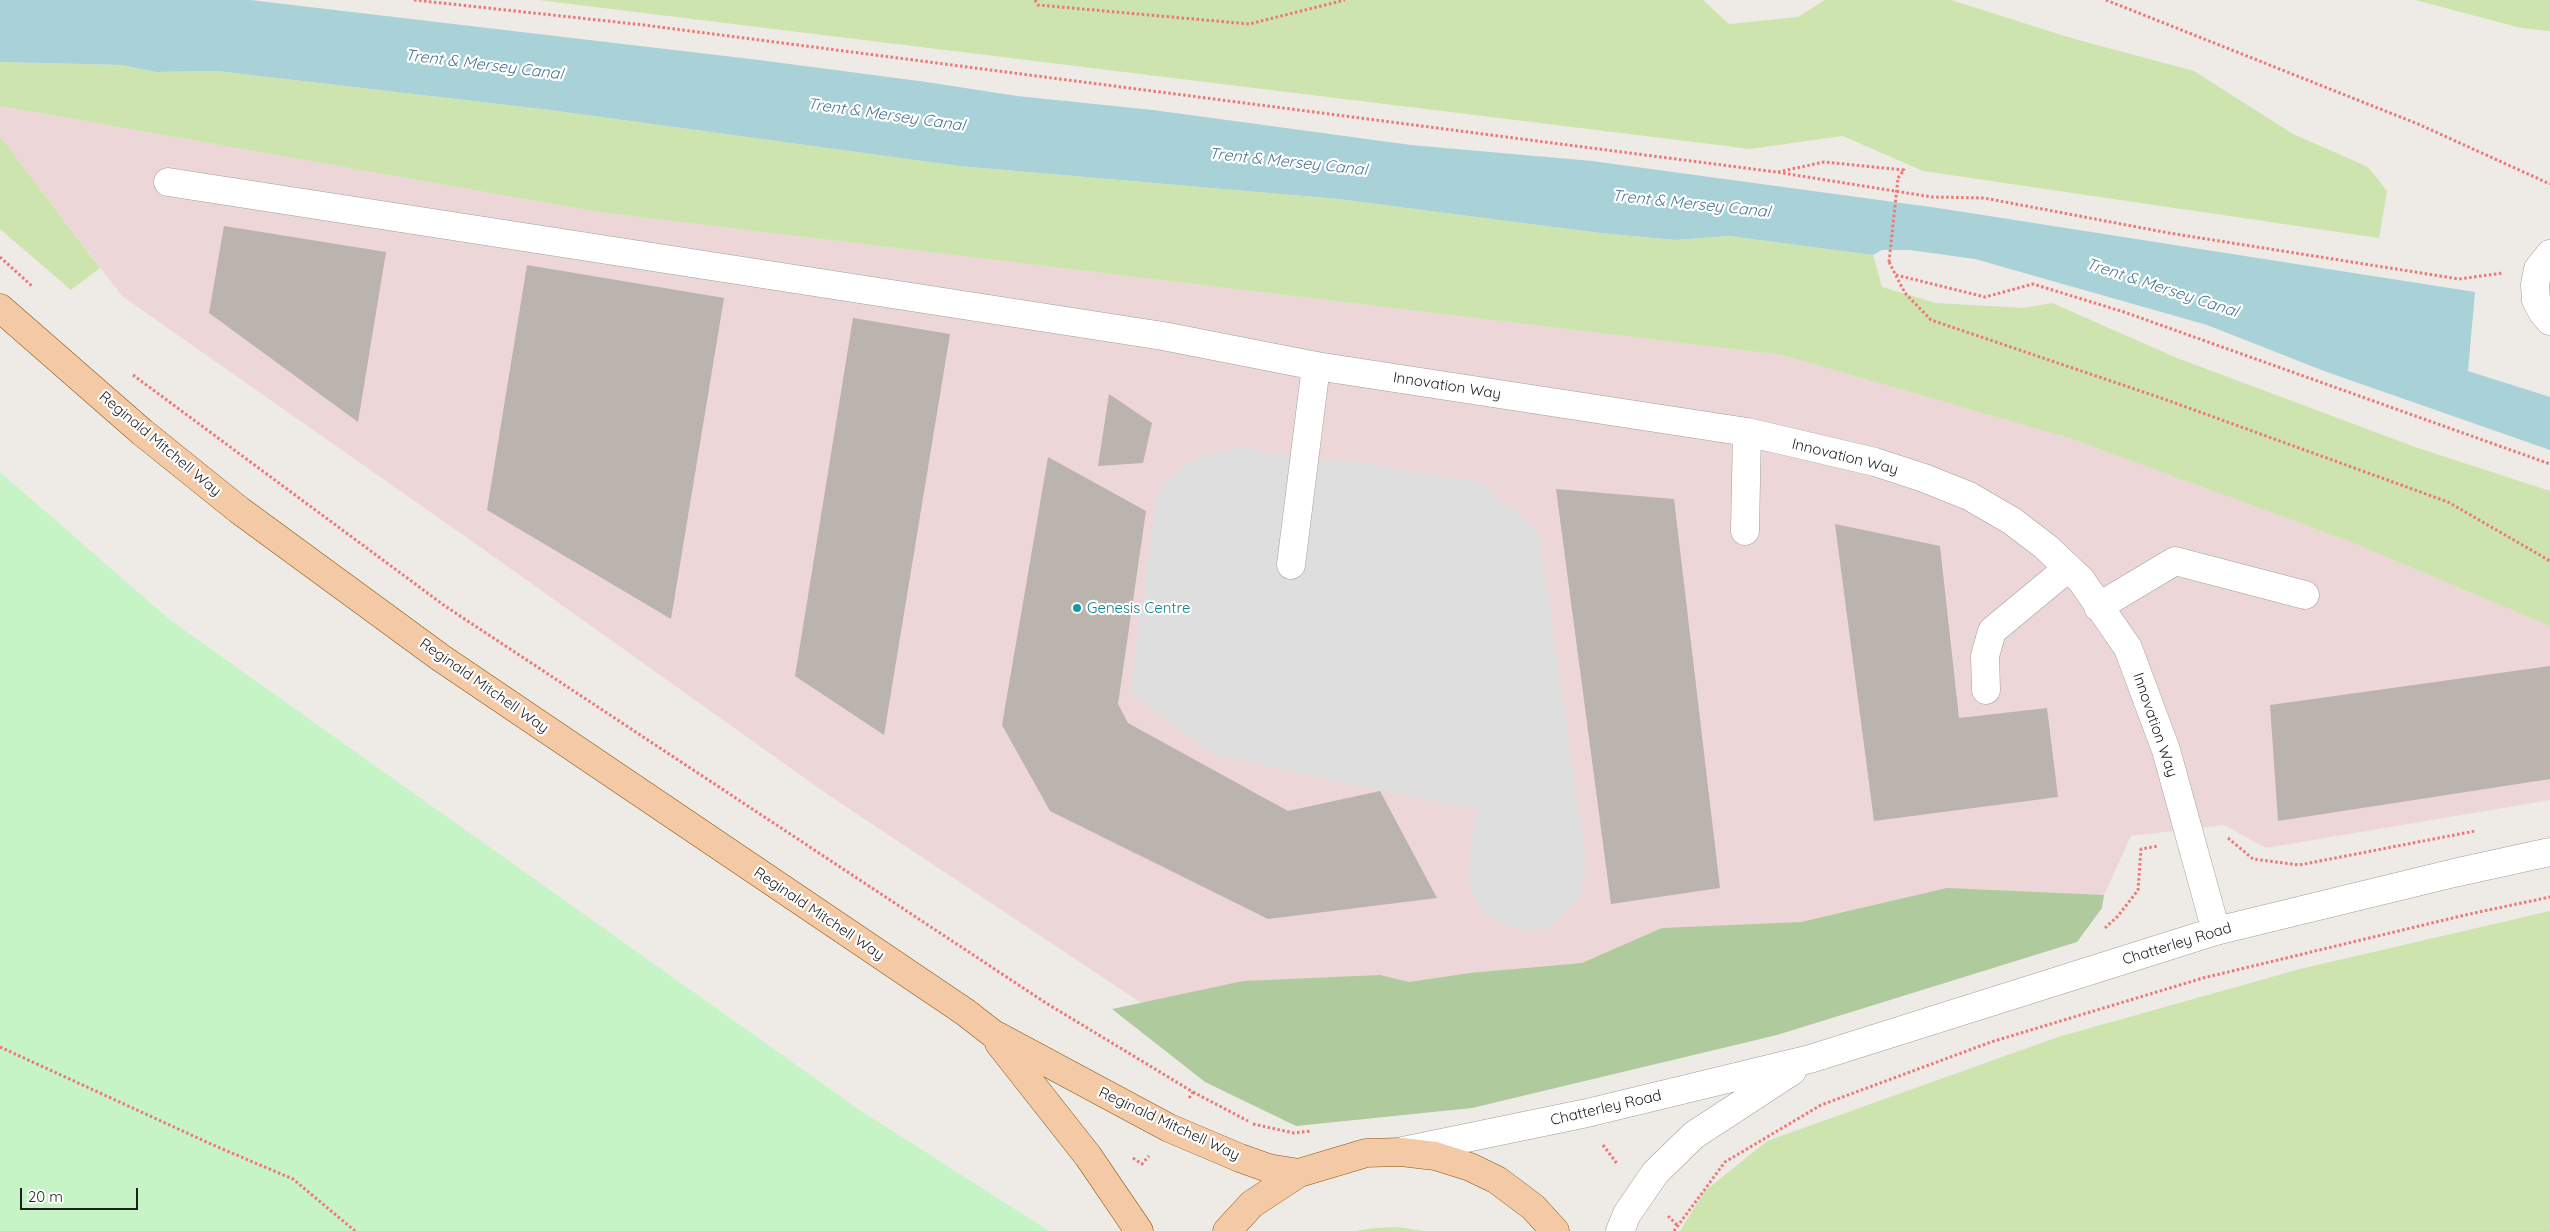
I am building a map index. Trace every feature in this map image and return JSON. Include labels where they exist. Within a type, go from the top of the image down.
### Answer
[{"type":"main road","name":"Reginald Mitchell Way","points":[[0,308],[142,432],[239,510],[441,658],[965,1012],[992,1034],[1169,1128],[1268,1168],[1299,1173]]},
{"type":"main road","name":"Reginald Mitchell Way","points":[[992,1034],[1088,1156],[1139,1231]]},
{"type":"main road","points":[[1227,1231],[1252,1204],[1299,1173],[1366,1153],[1401,1152],[1435,1156],[1470,1167],[1497,1180],[1533,1207],[1555,1231]]},
{"type":"street","name":"Innovation Way","points":[[168,182],[1206,344],[1316,366],[1747,432],[1874,462],[1924,478],[1969,496],[2012,521],[2081,580],[2128,648],[2166,750],[2216,930]]},
{"type":"street","points":[[2544,262],[2535,284],[2536,300],[2550,321]]},
{"type":"street","points":[[1291,565],[1316,366]]},
{"type":"street","points":[[1745,531],[1747,432]]},
{"type":"street","points":[[2098,607],[2174,560],[2305,595]]},
{"type":"street","points":[[1986,690],[1985,656],[1992,631],[2068,568]]},
{"type":"street","name":"Chatterley Road","points":[[1401,1152],[1587,1113],[1810,1059],[2216,930],[2550,852]]},
{"type":"street","name":"Chatterley Road","points":[[1620,1231],[1627,1214],[1655,1173],[1694,1135],[1810,1059]]},
{"type":"path","points":[[414,0],[644,25],[1776,172],[1932,196],[1984,198],[2169,233],[2459,279],[2544,262]]},
{"type":"path","points":[[1035,0],[1038,5],[1249,24],[1345,0]]},
{"type":"path","points":[[2106,0],[2418,124],[2550,184]]},
{"type":"path","points":[[1776,172],[1824,162],[1904,170],[1898,178],[1889,262],[1906,292],[1931,320],[2164,399],[2448,502],[2550,561]]},
{"type":"path","points":[[0,258],[35,289]]},
{"type":"path","points":[[1896,274],[1985,297],[2033,284],[2124,312],[2550,464]]},
{"type":"path","points":[[127,370],[445,606],[1046,1003],[1193,1092],[1187,1102]]},
{"type":"path","points":[[2221,832],[2253,859],[2299,866],[2446,834]]},
{"type":"path","points":[[1674,1231],[1726,1162],[1821,1105],[1991,1042],[2203,978],[2465,915],[2550,897]]},
{"type":"path","points":[[0,1047],[204,1141],[293,1179],[355,1231]]},
{"type":"shaded area","points":[[0,106],[598,212],[1782,355],[2072,439],[2346,540],[2550,626],[2550,800],[2266,848],[2224,825],[2131,836],[2104,895],[1602,1037],[1248,1074],[827,794],[483,549],[122,296],[0,136]]},
{"type":"shaded area","name":"Genesis Centre","points":[[1244,447],[1269,453],[1348,461],[1483,483],[1539,533],[1586,861],[1581,896],[1549,928],[1520,931],[1482,914],[1467,878],[1476,810],[1217,756],[1130,694],[1156,497],[1174,474],[1201,456]]},
{"type":"green space","points":[[538,0],[1703,0],[1729,24],[1798,17],[1825,0],[1951,0],[2071,38],[2194,71],[2293,134],[2368,167],[2387,191],[2379,238],[1923,171],[1843,136],[1749,149]]},
{"type":"green space","points":[[2415,0],[2550,0],[2550,31],[2521,28]]},
{"type":"green space","points":[[0,62],[121,65],[156,72],[217,71],[550,110],[959,166],[1338,199],[1600,233],[1675,240],[1729,236],[1873,255],[1882,287],[1936,303],[2024,308],[2052,303],[2177,358],[2418,448],[2550,491],[2550,626],[2346,540],[2072,439],[1782,355],[598,212],[0,106]]},
{"type":"green space","points":[[0,136],[100,268],[71,290],[0,229]]},
{"type":"green space","points":[[0,472],[170,620],[858,1109],[1049,1231],[0,1231]]},
{"type":"green space","points":[[1947,888],[2104,895],[2102,908],[2077,942],[1777,1035],[1472,1108],[1296,1126],[1205,1082],[1112,1009],[1243,981],[1380,975],[1409,982],[1470,973],[1582,963],[1662,928],[1801,922]]},
{"type":"green space","points":[[2550,911],[2550,1231],[1680,1231],[1705,1191],[1767,1141],[2058,1037],[2300,969]]},
{"type":"green space","points":[[1398,1227],[1424,1231],[1356,1231],[1374,1228]]},
{"type":"water","name":"Trent & Mersey Canal","points":[[0,0],[250,0],[759,60],[1017,96],[1153,110],[1411,145],[1592,161],[1938,208],[2475,292],[2468,371],[2550,397],[2550,450],[2324,371],[2207,325],[1975,259],[1910,250],[1882,250],[1873,255],[1729,236],[1675,240],[1600,233],[1338,199],[959,166],[550,110],[217,71],[156,72],[121,65],[0,62]]},
{"type":"building","points":[[224,226],[386,252],[358,422],[209,313]]},
{"type":"building","points":[[527,265],[724,298],[671,619],[487,510]]},
{"type":"building","points":[[853,318],[950,334],[884,735],[795,676]]},
{"type":"building","points":[[1109,394],[1152,423],[1143,463],[1098,466]]},
{"type":"building","name":"Genesis Centre","points":[[1048,457],[1146,511],[1118,704],[1128,723],[1288,811],[1380,791],[1437,898],[1268,919],[1050,811],[1002,725]]},
{"type":"building","points":[[1556,489],[1674,499],[1720,888],[1611,904]]},
{"type":"building","points":[[1835,524],[1940,546],[1959,718],[2047,708],[2058,797],[1874,821]]},
{"type":"building","points":[[2550,666],[2550,779],[2278,821],[2270,705]]},
{"type":"place","name":"Genesis Centre","points":[[1077,608]]}]
